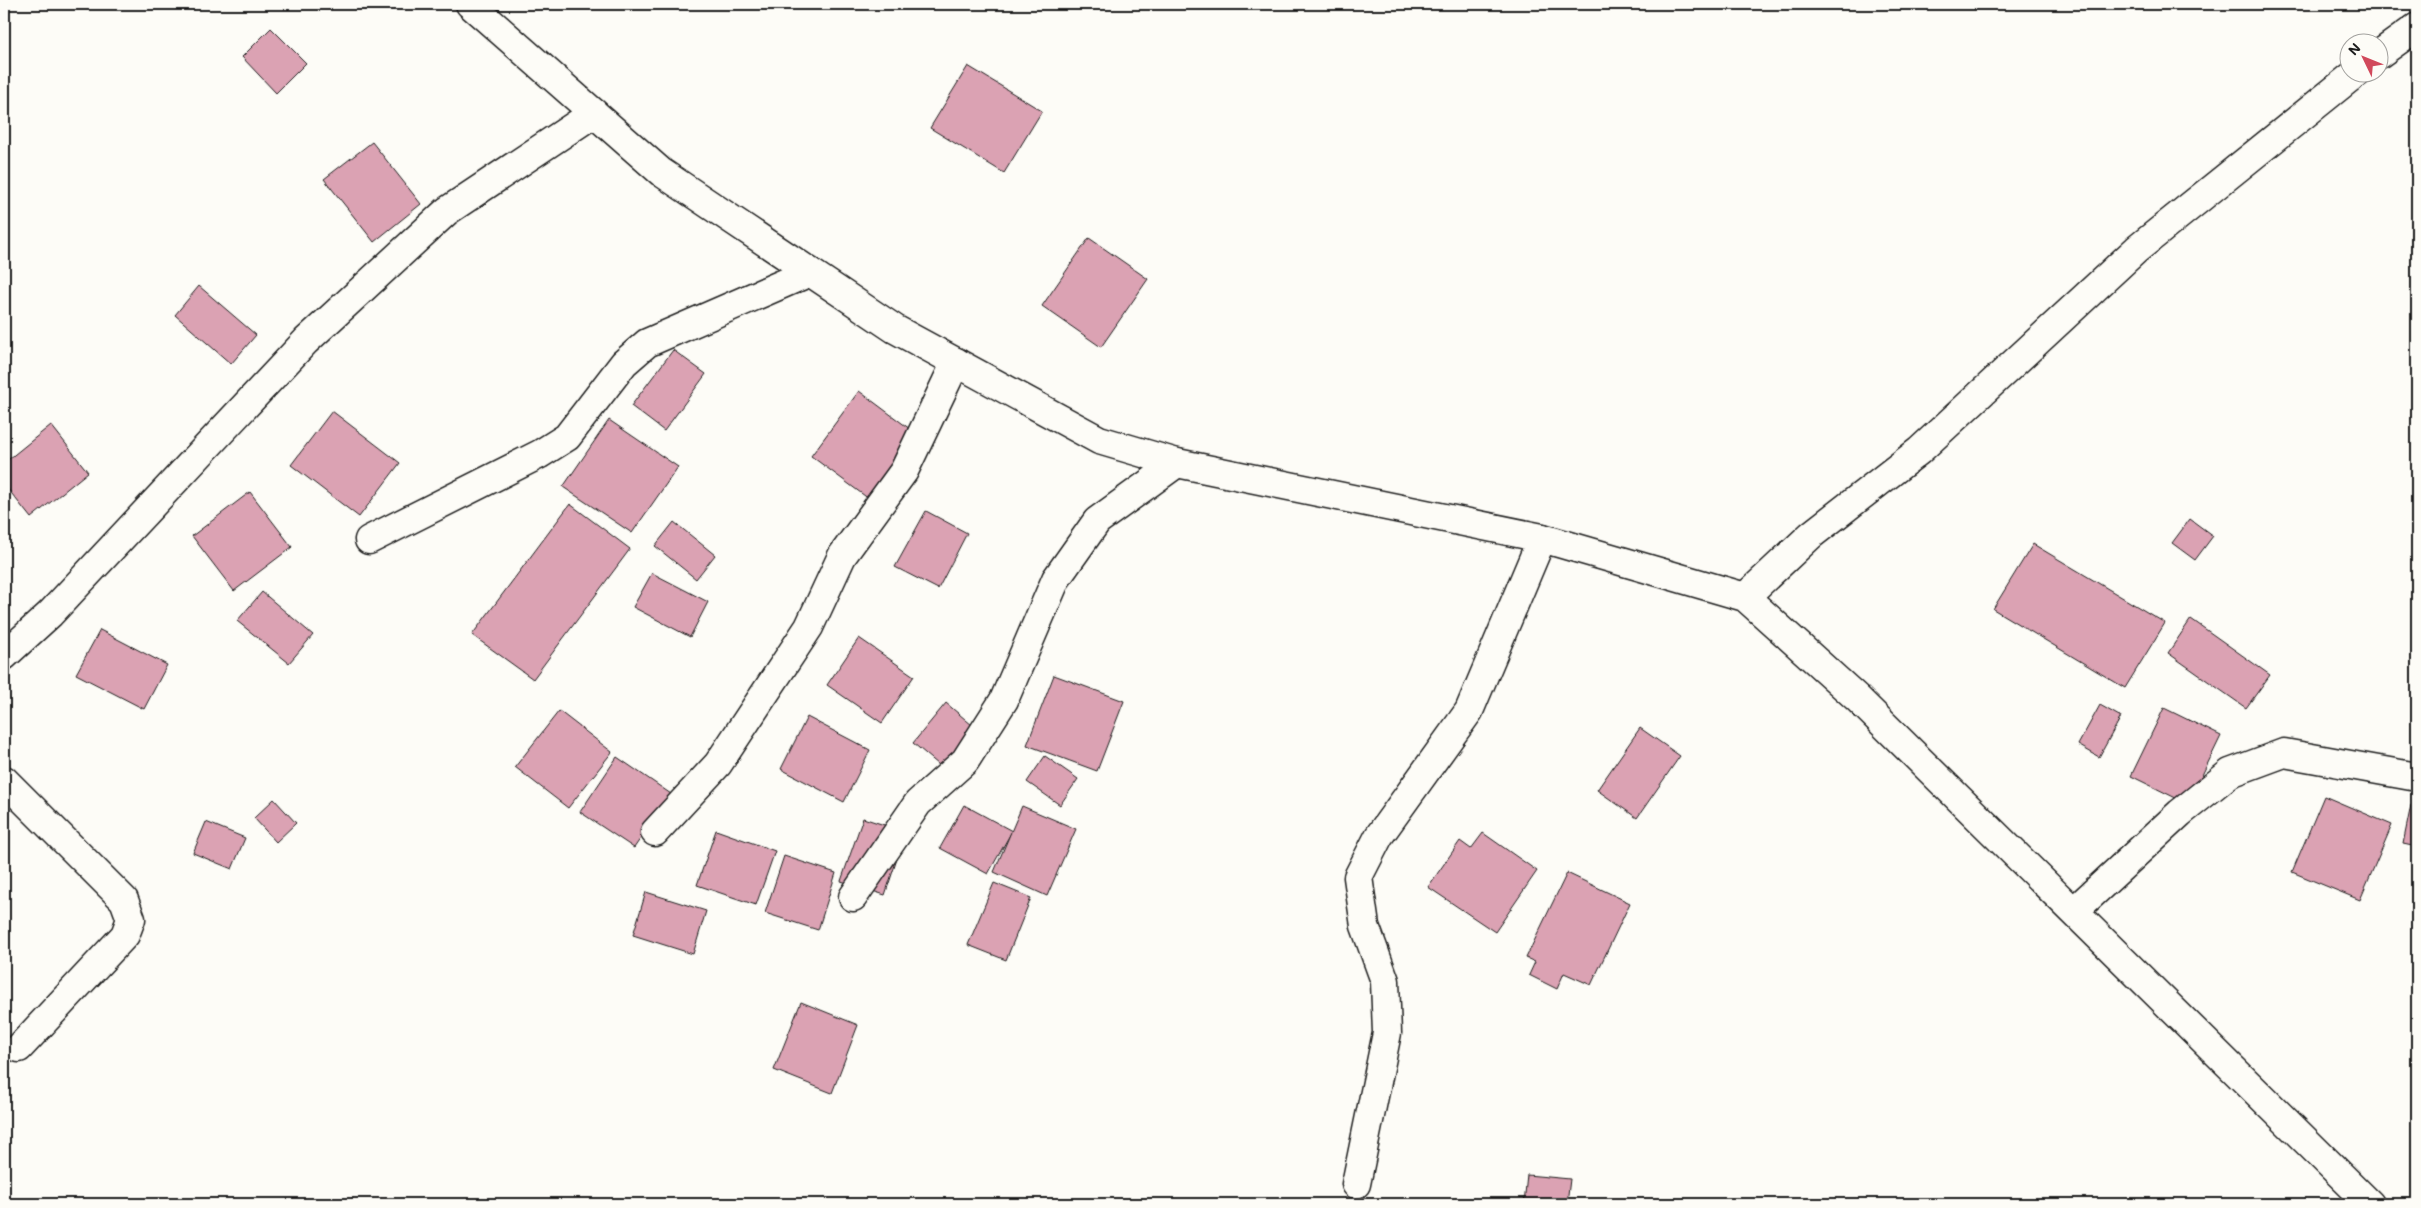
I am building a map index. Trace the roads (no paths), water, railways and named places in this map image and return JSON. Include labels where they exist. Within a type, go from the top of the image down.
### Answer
[{"type":"street","points":[[470,4],[661,172],[895,329],[1099,440],[1177,463],[1542,538],[1745,597],[1857,698],[2370,1204]]},
{"type":"street","points":[[2388,48],[2417,27]]},
{"type":"street","points":[[1745,597],[1811,535],[1918,451],[2137,249],[2344,82]]},
{"type":"street","points":[[4,656],[50,614],[306,341],[447,211],[594,113]]},
{"type":"street","points":[[369,540],[540,454],[567,437],[624,363],[647,343],[810,272]]},
{"type":"street","points":[[655,832],[718,764],[809,627],[842,556],[904,471],[956,362]]},
{"type":"street","points":[[854,898],[918,803],[964,761],[1004,700],[1056,579],[1097,521],[1177,463]]},
{"type":"street","points":[[1356,1184],[1388,1033],[1385,981],[1365,926],[1358,877],[1379,836],[1469,711],[1542,538]]},
{"type":"street","points":[[2074,911],[2180,814],[2230,774],[2284,753],[2417,777]]},
{"type":"street","points":[[4,780],[124,900],[130,919],[125,935],[19,1048]]}]
